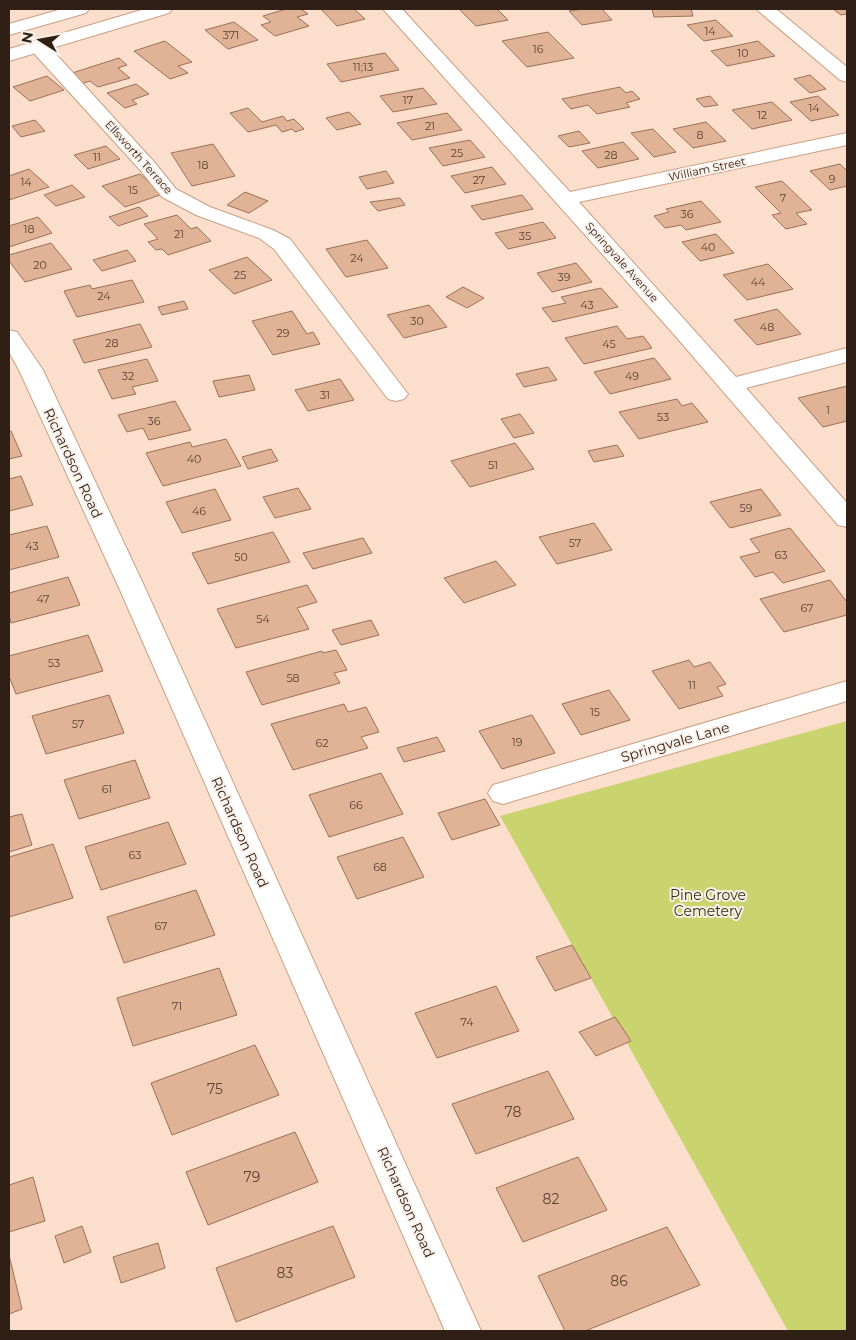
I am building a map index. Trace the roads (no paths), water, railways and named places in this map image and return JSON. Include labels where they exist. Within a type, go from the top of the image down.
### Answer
[{"type":"street","points":[[9,30],[80,9]]},
{"type":"street","points":[[9,55],[163,9]]},
{"type":"street","name":"Springvale Avenue","points":[[392,9],[566,199],[732,385],[847,519]]},
{"type":"street","points":[[765,9],[847,76]]},
{"type":"street","name":"Ellsworth Terrace","points":[[38,46],[148,167],[169,193],[203,212],[266,234],[282,244],[396,394]]},
{"type":"street","name":"William Street","points":[[566,199],[847,139]]},
{"type":"street","name":"Richardson Road","points":[[9,337],[31,370],[132,590],[463,1331]]},
{"type":"street","points":[[732,385],[847,354]]},
{"type":"street","name":"Springvale Lane","points":[[503,793],[847,692]]},
{"type":"park label","name":"Pine Grove Cemetery","points":[[708,904]]}]
